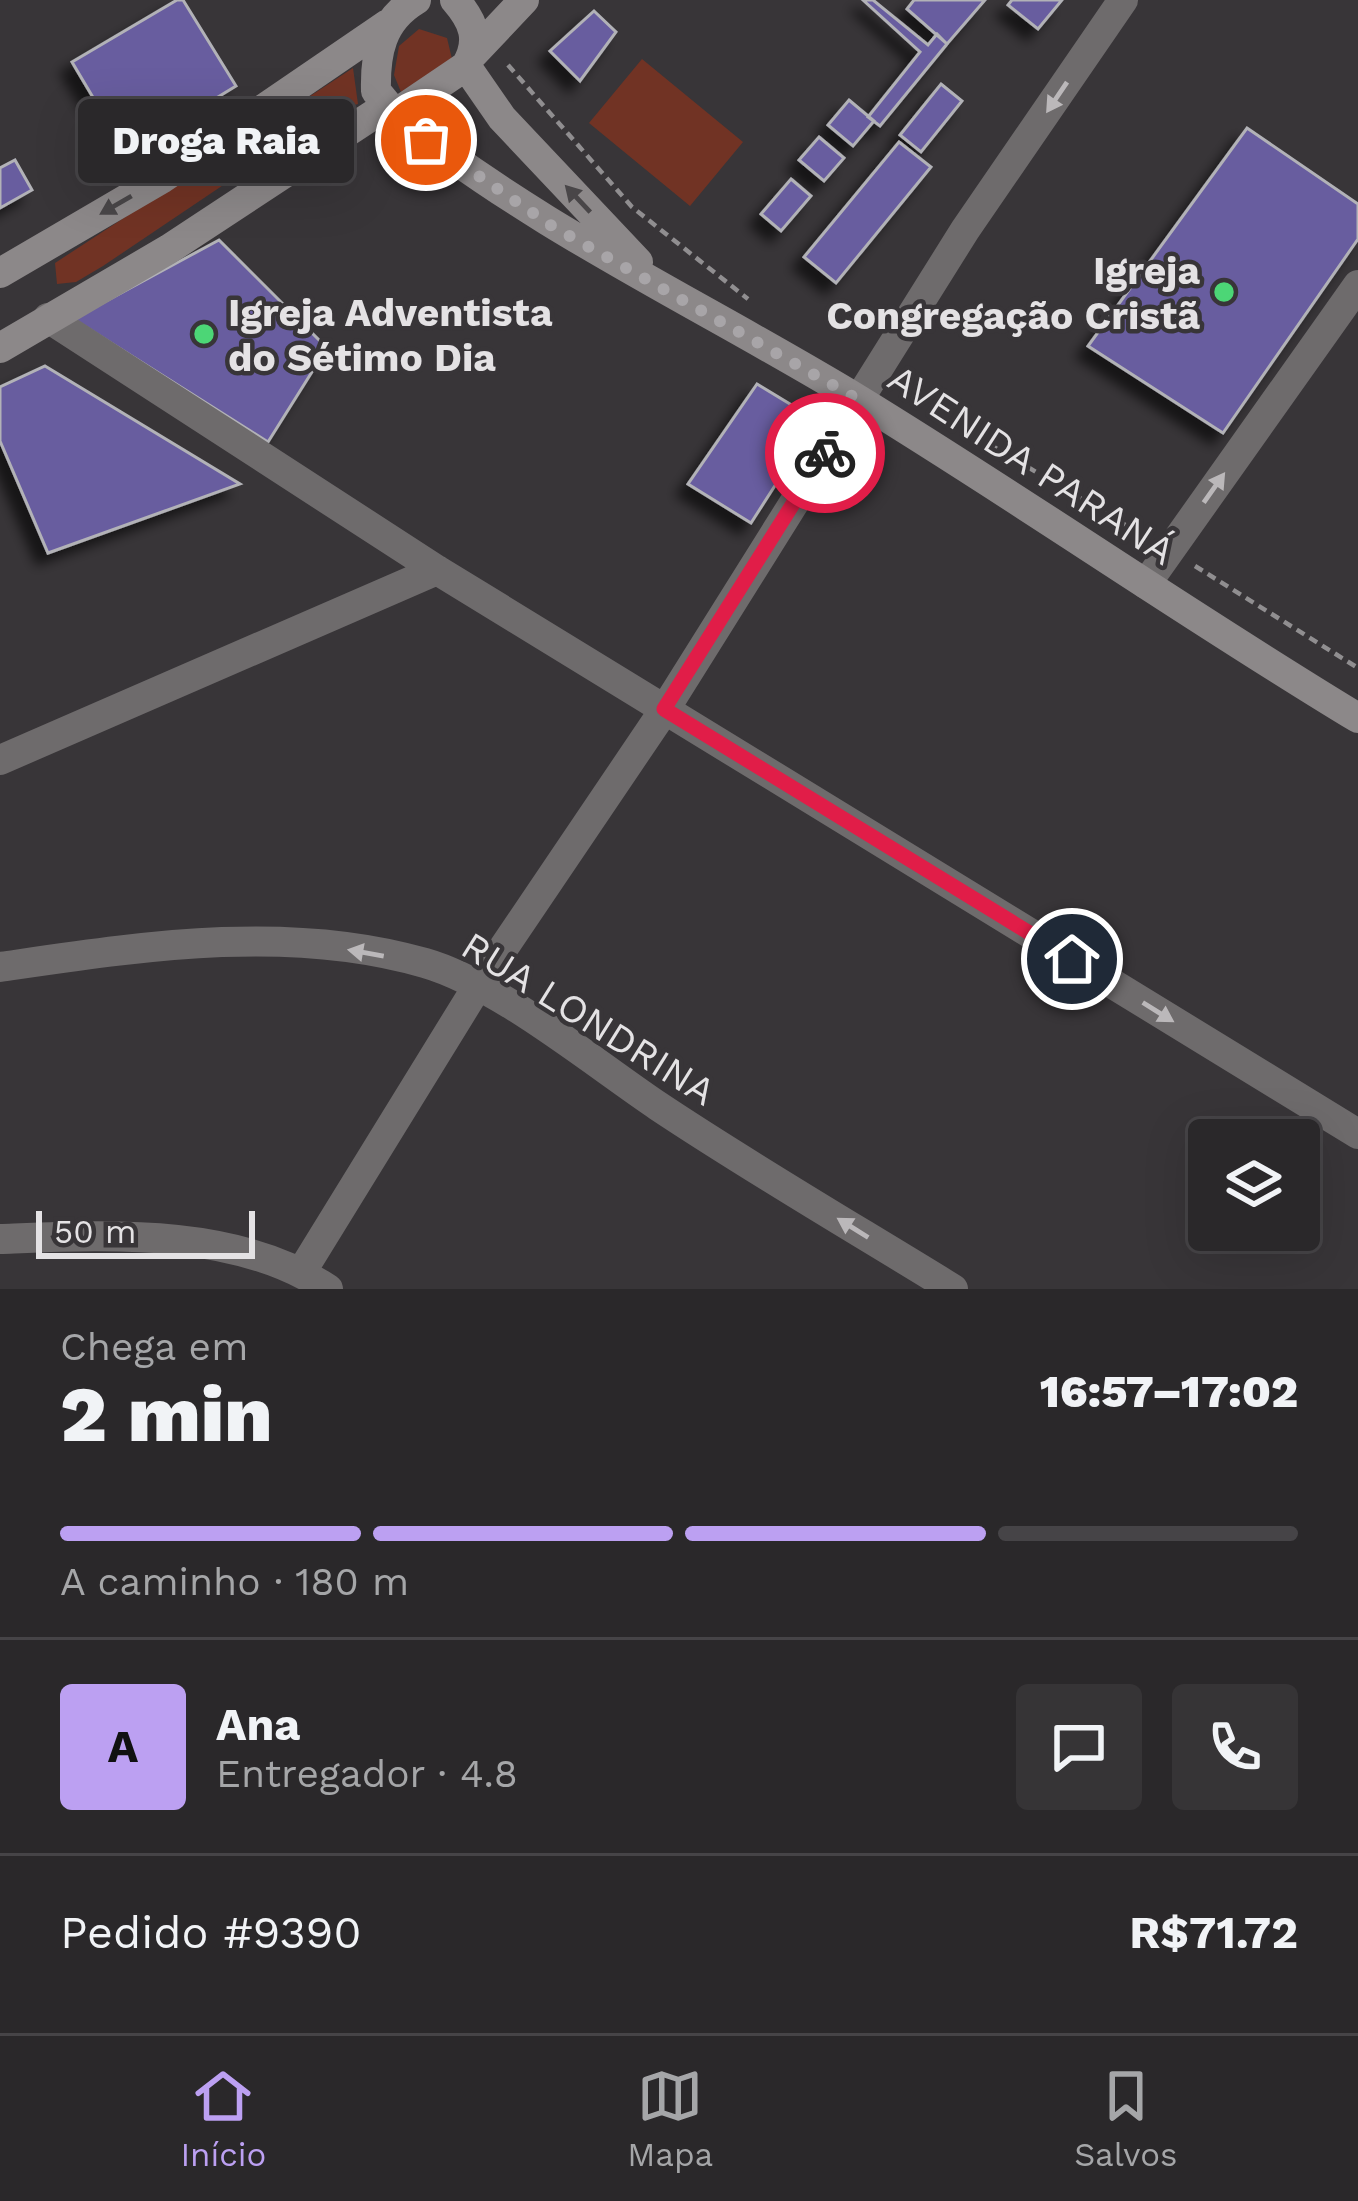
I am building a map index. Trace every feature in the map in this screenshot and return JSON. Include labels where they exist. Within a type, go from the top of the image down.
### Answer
[{"type":"main road","points":[[0,273],[161,179],[416,0]]},
{"type":"main road","name":"AVENIDA PARANÁ","points":[[455,0],[471,21],[470,60],[502,118],[658,284]]},
{"type":"main road","points":[[0,348],[169,249],[470,60],[524,0]]},
{"type":"main road","points":[[388,24],[375,73],[376,91],[390,110]]},
{"type":"main road","name":"AVENIDA PARANÁ","points":[[390,110],[502,194],[859,400],[1358,718]]},
{"type":"street","points":[[302,1271],[477,987],[664,709],[965,230],[1123,0]]},
{"type":"street","points":[[1146,584],[1358,285]]},
{"type":"street","points":[[49,318],[437,570],[1358,1134]]},
{"type":"street","points":[[0,760],[437,570]]},
{"type":"street","name":"RUA LONDRINA","points":[[0,967],[169,943],[313,944],[427,964],[477,987],[692,1129],[953,1289]]},
{"type":"street","points":[[0,1239],[93,1236],[261,1254],[302,1271],[328,1289]]},
{"type":"path","points":[[508,65],[632,208],[751,301]]},
{"type":"path","points":[[984,440],[1358,668]]},
{"type":"shaded area","points":[[419,29],[447,38],[452,59],[401,92],[394,75],[399,46]]},
{"type":"shaded area","points":[[642,59],[743,142],[690,206],[589,123]]},
{"type":"shaded area","points":[[353,68],[358,104],[335,110],[103,266],[76,282],[57,284],[55,263]]},
{"type":"building","points":[[183,0],[236,86],[126,153],[72,62]]},
{"type":"building","points":[[863,0],[873,0],[928,45],[937,34],[947,44],[880,126],[868,117],[920,52]]},
{"type":"building","points":[[914,0],[985,0],[947,44],[907,9]]},
{"type":"building","points":[[1012,0],[1062,0],[1038,29],[1008,5]]},
{"type":"building","points":[[594,11],[616,32],[580,81],[550,51]]},
{"type":"building","points":[[941,84],[962,101],[921,152],[900,135]]},
{"type":"building","points":[[849,100],[874,121],[853,146],[828,125]]},
{"type":"building","name":"Igreja Congregação Cristã","points":[[1247,128],[1358,204],[1358,239],[1223,433],[1088,346]]},
{"type":"building","points":[[819,137],[844,158],[824,181],[799,160]]},
{"type":"building","points":[[899,142],[931,167],[836,283],[804,257]]},
{"type":"building","points":[[15,160],[32,190],[0,208],[0,168]]},
{"type":"building","points":[[791,179],[811,196],[781,231],[761,214]]},
{"type":"building","name":"Igreja Adventista do Sétimo Dia","points":[[219,240],[327,348],[268,442],[73,319]]},
{"type":"building","points":[[45,366],[240,484],[48,553],[0,441],[0,387]]},
{"type":"building","points":[[757,384],[808,415],[810,431],[751,523],[688,484]]},
{"type":"way so far","points":[[426,140],[552,226],[859,400],[825,453]]},
{"type":"place","name":"Droga Raia","points":[[426,140]]},
{"type":"place","name":"Igreja Congregação Cristã","points":[[1224,292]]},
{"type":"place","name":"Igreja Adventista do Sétimo Dia","points":[[204,334]]},
{"type":"route","points":[[825,453],[664,709],[1072,959]]}]
